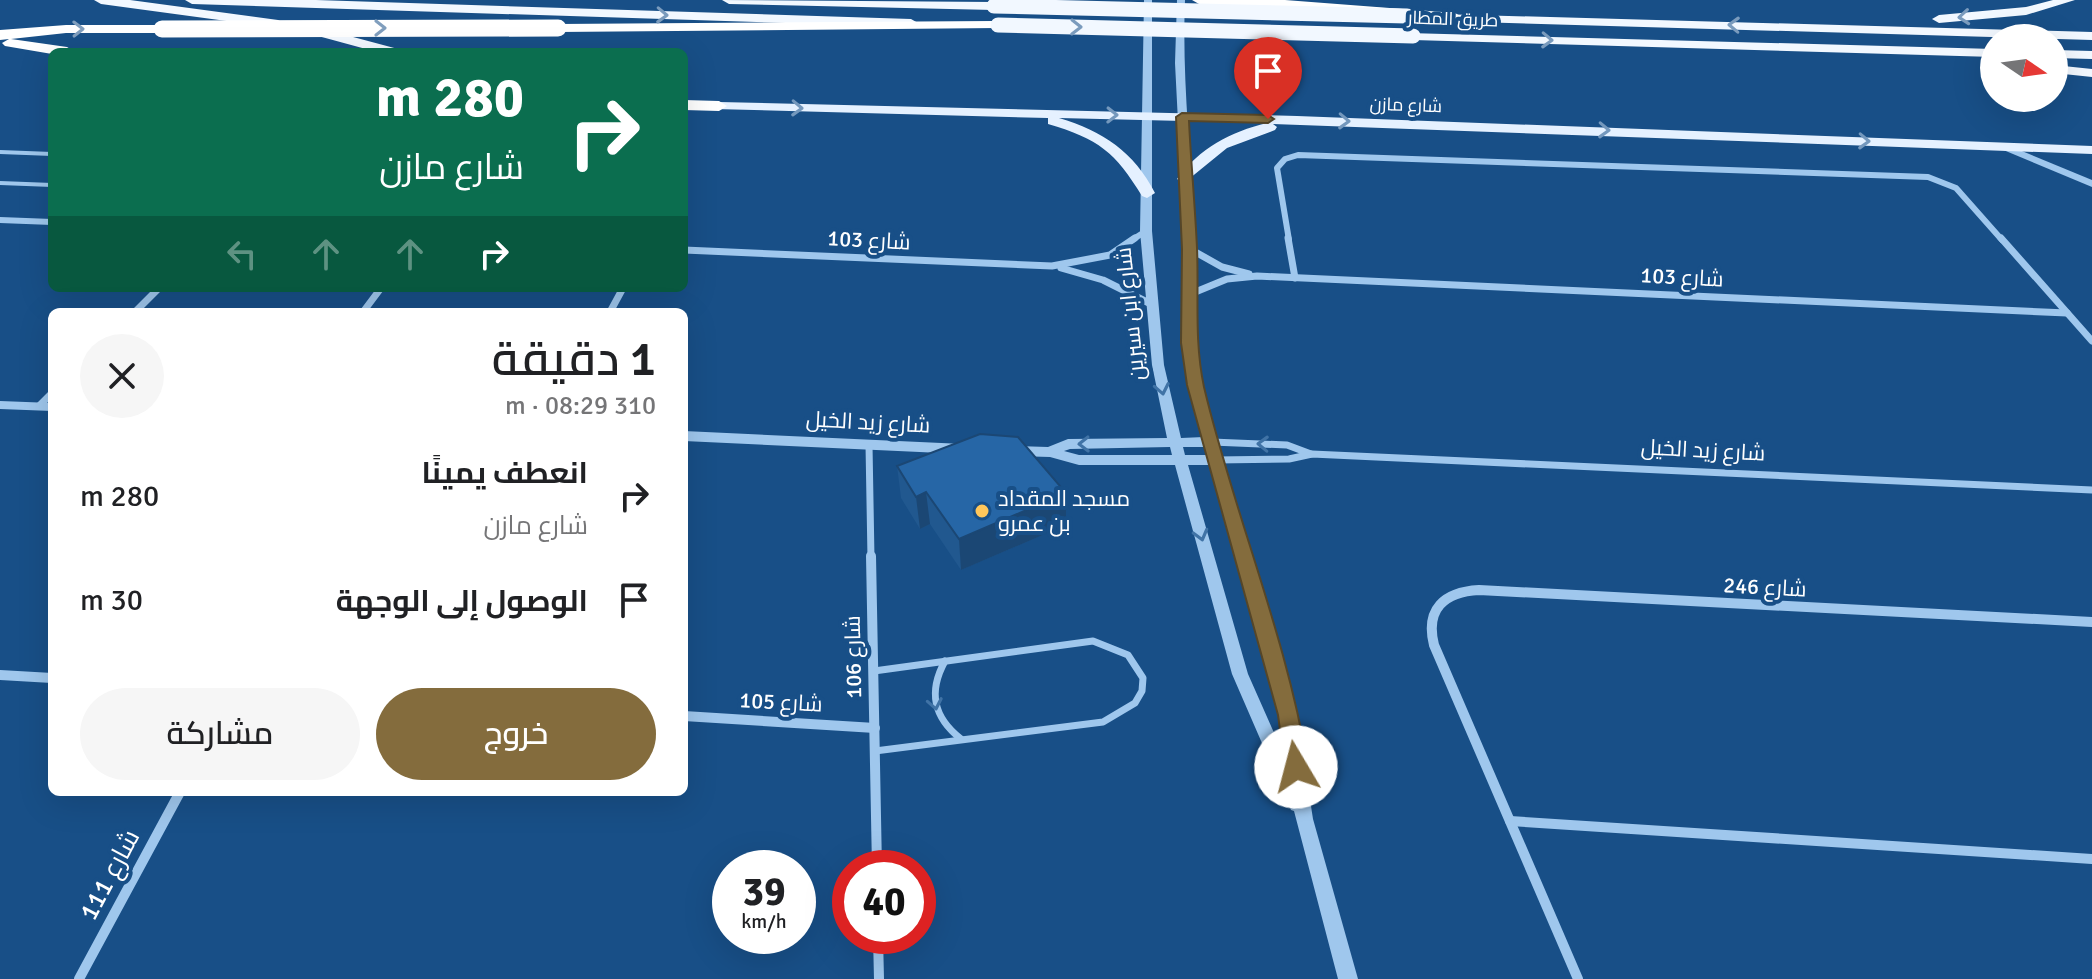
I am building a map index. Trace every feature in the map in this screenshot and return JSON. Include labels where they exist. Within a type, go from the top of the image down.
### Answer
[{"type":"highway","points":[[101,0],[298,27],[378,48]]},
{"type":"highway","name":"طريق المطار","points":[[192,0],[1980,53]]},
{"type":"highway","name":"طريق المطار","points":[[729,0],[1402,13]]},
{"type":"highway","points":[[1199,0],[1455,17]]},
{"type":"highway","points":[[1784,27],[1977,16],[2026,11],[2068,0]]},
{"type":"highway","name":"طريق المطار","points":[[1455,17],[2092,36]]},
{"type":"highway","points":[[0,35],[66,29],[995,25]]},
{"type":"highway","points":[[0,43],[48,49]]},
{"type":"highway","points":[[1745,45],[1980,63]]},
{"type":"highway","points":[[2068,54],[2092,55]]},
{"type":"highway","points":[[2068,70],[2092,73]]},
{"type":"highway","points":[[688,104],[719,106]]},
{"type":"main road","name":"شارع مازن","points":[[719,106],[1297,120],[2092,150]]},
{"type":"main road","points":[[997,114],[1038,118],[1075,127],[1102,139],[1131,164],[1147,193]]},
{"type":"main road","points":[[1184,179],[1211,149],[1230,138],[1297,120]]},
{"type":"street","name":"شارع ابن سيرين","points":[[1148,0],[1146,231],[1158,365],[1175,442],[1240,674],[1304,819]]},
{"type":"street","name":"شارع ابن سيرين","points":[[1181,0],[1184,179],[1190,249],[1188,295],[1193,371],[1289,715],[1304,819],[1348,979]]},
{"type":"street","points":[[2005,147],[2092,184]]},
{"type":"street","points":[[1295,278],[1277,168],[1285,159],[1298,155],[1921,176],[1936,178],[1956,188],[2092,341]]},
{"type":"street","points":[[0,220],[48,222]]},
{"type":"street","name":"شارع 103","points":[[688,250],[1052,266],[1075,264],[1118,252],[1146,231]]},
{"type":"street","name":"شارع 103","points":[[1190,249],[1222,267],[1257,276]]},
{"type":"street","name":"شارع 103","points":[[1052,266],[1103,280],[1151,304]]},
{"type":"street","name":"شارع 103","points":[[1188,295],[1227,279],[1257,276],[2067,313]]},
{"type":"street","points":[[139,308],[155,292]]},
{"type":"street","points":[[0,405],[45,407]]},
{"type":"street","name":"شارع زيد الخيل","points":[[688,436],[1050,452],[1079,460],[1289,459],[1312,454],[2092,490]]},
{"type":"street","name":"شارع زيد الخيل","points":[[1050,452],[1068,444],[1212,442],[1287,445],[1312,454]]},
{"type":"street","name":"شارع 106","points":[[869,445],[877,850]]},
{"type":"street","name":"شارع 246","points":[[1510,821],[1430,633],[1429,621],[1439,601],[1457,592],[1479,590],[2092,622]]},
{"type":"street","points":[[0,675],[48,678]]},
{"type":"street","name":"شارع 105","points":[[688,716],[875,728]]},
{"type":"street","name":"شارع 111","points":[[79,979],[178,796]]},
{"type":"street","points":[[1578,979],[1510,821],[2092,859]]},
{"type":"street","points":[[878,954],[879,979]]},
{"type":"lane","points":[[0,152],[48,154]]},
{"type":"lane","points":[[0,183],[48,185]]},
{"type":"lane","points":[[874,671],[1093,641],[1114,644],[1130,654],[1141,669],[1144,687],[1137,704],[1123,716],[1103,722],[875,751]]},
{"type":"lane","points":[[945,661],[937,674],[933,703],[948,729],[961,739]]},
{"type":"building","points":[[980,434],[1018,437],[1066,493],[959,539],[926,492],[916,497],[897,466]]},
{"type":"place","name":"مسجد المقداد بن عمرو","points":[[982,511]]},
{"type":"route","points":[[1268,119],[1182,117],[1190,249],[1189,343],[1196,385],[1225,496],[1289,715],[1296,767]]}]
